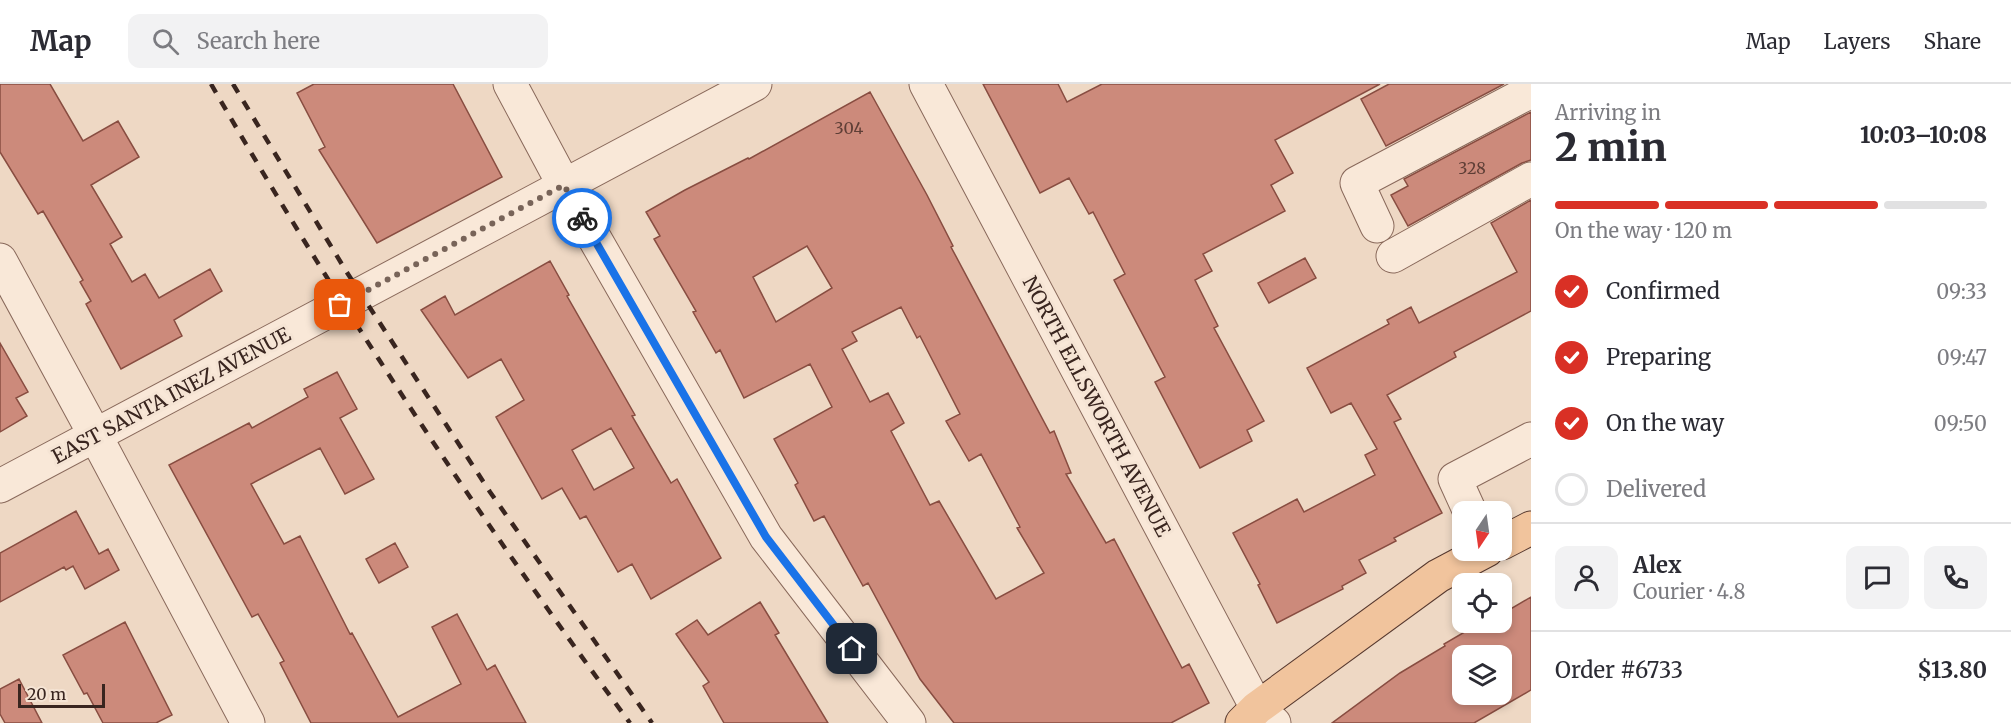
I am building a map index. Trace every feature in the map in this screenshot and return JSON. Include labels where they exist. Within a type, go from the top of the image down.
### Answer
[{"type":"main road","points":[[1512,538],[1531,528]]},
{"type":"main road","points":[[1258,718],[1438,576],[1466,561]]},
{"type":"street","points":[[510,84],[564,185],[766,537],[909,723]]},
{"type":"street","name":"EAST SANTA INEZ AVENUE","points":[[0,486],[754,84]]},
{"type":"street","name":"NORTH ELLSWORTH AVENUE","points":[[926,84],[1258,718]]},
{"type":"street","points":[[1377,226],[1357,183],[1531,91]]},
{"type":"street","points":[[1393,256],[1531,179]]},
{"type":"street","points":[[0,260],[96,435],[248,723]]},
{"type":"street","points":[[1465,501],[1455,479],[1531,439]]},
{"type":"building","points":[[0,84],[50,84],[83,141],[118,121],[139,157],[91,185],[122,237],[110,244],[132,282],[145,274],[159,298],[210,269],[222,291],[174,320],[182,336],[121,369],[86,304],[91,301],[80,282],[83,280],[43,211],[38,214],[0,152]]},
{"type":"building","points":[[314,84],[453,84],[502,177],[377,243],[319,150],[325,147],[297,93]]},
{"type":"building","points":[[983,84],[1058,84],[1067,102],[1102,84],[1380,84],[1275,140],[1293,173],[1271,185],[1285,211],[1203,254],[1212,271],[1195,280],[1218,326],[1214,328],[1264,421],[1247,430],[1252,441],[1200,468],[1155,382],[1165,377],[1114,280],[1125,274],[1093,212],[1089,214],[1069,178],[1040,193]]},
{"type":"building","points":[[1389,84],[1504,84],[1386,146],[1361,99]]},
{"type":"building","points":[[870,92],[927,195],[953,246],[951,247],[1050,433],[1054,431],[1071,473],[1066,474],[1106,543],[1114,539],[1182,668],[1189,664],[1209,703],[1171,723],[954,723],[920,679],[868,583],[863,586],[824,516],[814,521],[795,485],[798,483],[774,439],[832,407],[810,364],[744,398],[720,350],[716,353],[693,312],[696,311],[654,239],[660,236],[646,212],[749,159]],"holes":[[[807,246],[832,288],[776,322],[753,277]],[[901,307],[917,338],[920,336],[960,414],[946,421],[969,461],[981,454],[1020,527],[1017,528],[1044,573],[996,599],[939,501],[930,505],[891,431],[904,423],[888,393],[870,402],[842,349],[857,341],[852,332]]]},
{"type":"building","points":[[1531,112],[1531,160],[1408,226],[1391,195],[1408,186],[1404,179]]},
{"type":"building","points":[[1531,200],[1531,311],[1454,352],[1456,357],[1387,395],[1401,419],[1394,422],[1442,513],[1394,538],[1396,541],[1359,560],[1366,573],[1342,586],[1343,589],[1277,623],[1258,585],[1260,584],[1233,533],[1297,499],[1304,512],[1375,475],[1365,455],[1377,449],[1351,403],[1331,413],[1307,368],[1389,324],[1387,320],[1411,307],[1419,323],[1517,272],[1491,223]]},
{"type":"building","points":[[1305,258],[1316,278],[1269,303],[1258,283]]},
{"type":"building","points":[[550,261],[569,295],[567,296],[635,415],[632,416],[671,483],[677,479],[721,558],[651,599],[632,564],[618,572],[586,516],[580,519],[562,488],[542,499],[496,417],[524,400],[501,359],[468,378],[421,310],[445,296],[455,315]],"holes":[[[611,428],[634,468],[594,490],[572,450]]]},
{"type":"building","points":[[0,343],[28,392],[16,398],[27,416],[0,432]]},
{"type":"building","points":[[337,372],[357,409],[340,418],[374,479],[345,494],[320,448],[251,484],[284,544],[300,536],[350,634],[352,633],[398,717],[461,684],[432,627],[457,614],[487,670],[495,665],[526,723],[311,723],[280,663],[284,661],[258,614],[252,617],[169,465],[249,423],[252,428],[308,397],[304,389]]},
{"type":"building","points":[[76,511],[99,554],[108,549],[119,570],[85,589],[73,566],[66,570],[64,567],[0,602],[0,553]]},
{"type":"building","points":[[395,543],[408,567],[379,583],[366,559]]},
{"type":"building","points":[[1531,597],[1531,690],[1512,701],[1512,645],[1452,645],[1452,705],[1505,705],[1474,723],[1332,723],[1400,673],[1445,646],[1444,644],[1463,633],[1512,633],[1512,608]]},
{"type":"building","points":[[760,602],[779,633],[775,635],[828,723],[724,723],[703,686],[709,682],[676,634],[697,620],[708,635]]},
{"type":"building","points":[[125,622],[172,715],[156,723],[103,723],[63,655]]},
{"type":"building","points":[[19,679],[42,723],[5,723],[0,714],[0,689]]},
{"type":"railway","points":[[211,84],[309,248],[412,410],[519,568],[630,723]]},
{"type":"railway","points":[[233,84],[346,271],[490,492],[652,723]]},
{"type":"way so far","points":[[340,305],[564,185],[582,218]]},
{"type":"route","points":[[582,218],[766,537],[852,649]]}]
